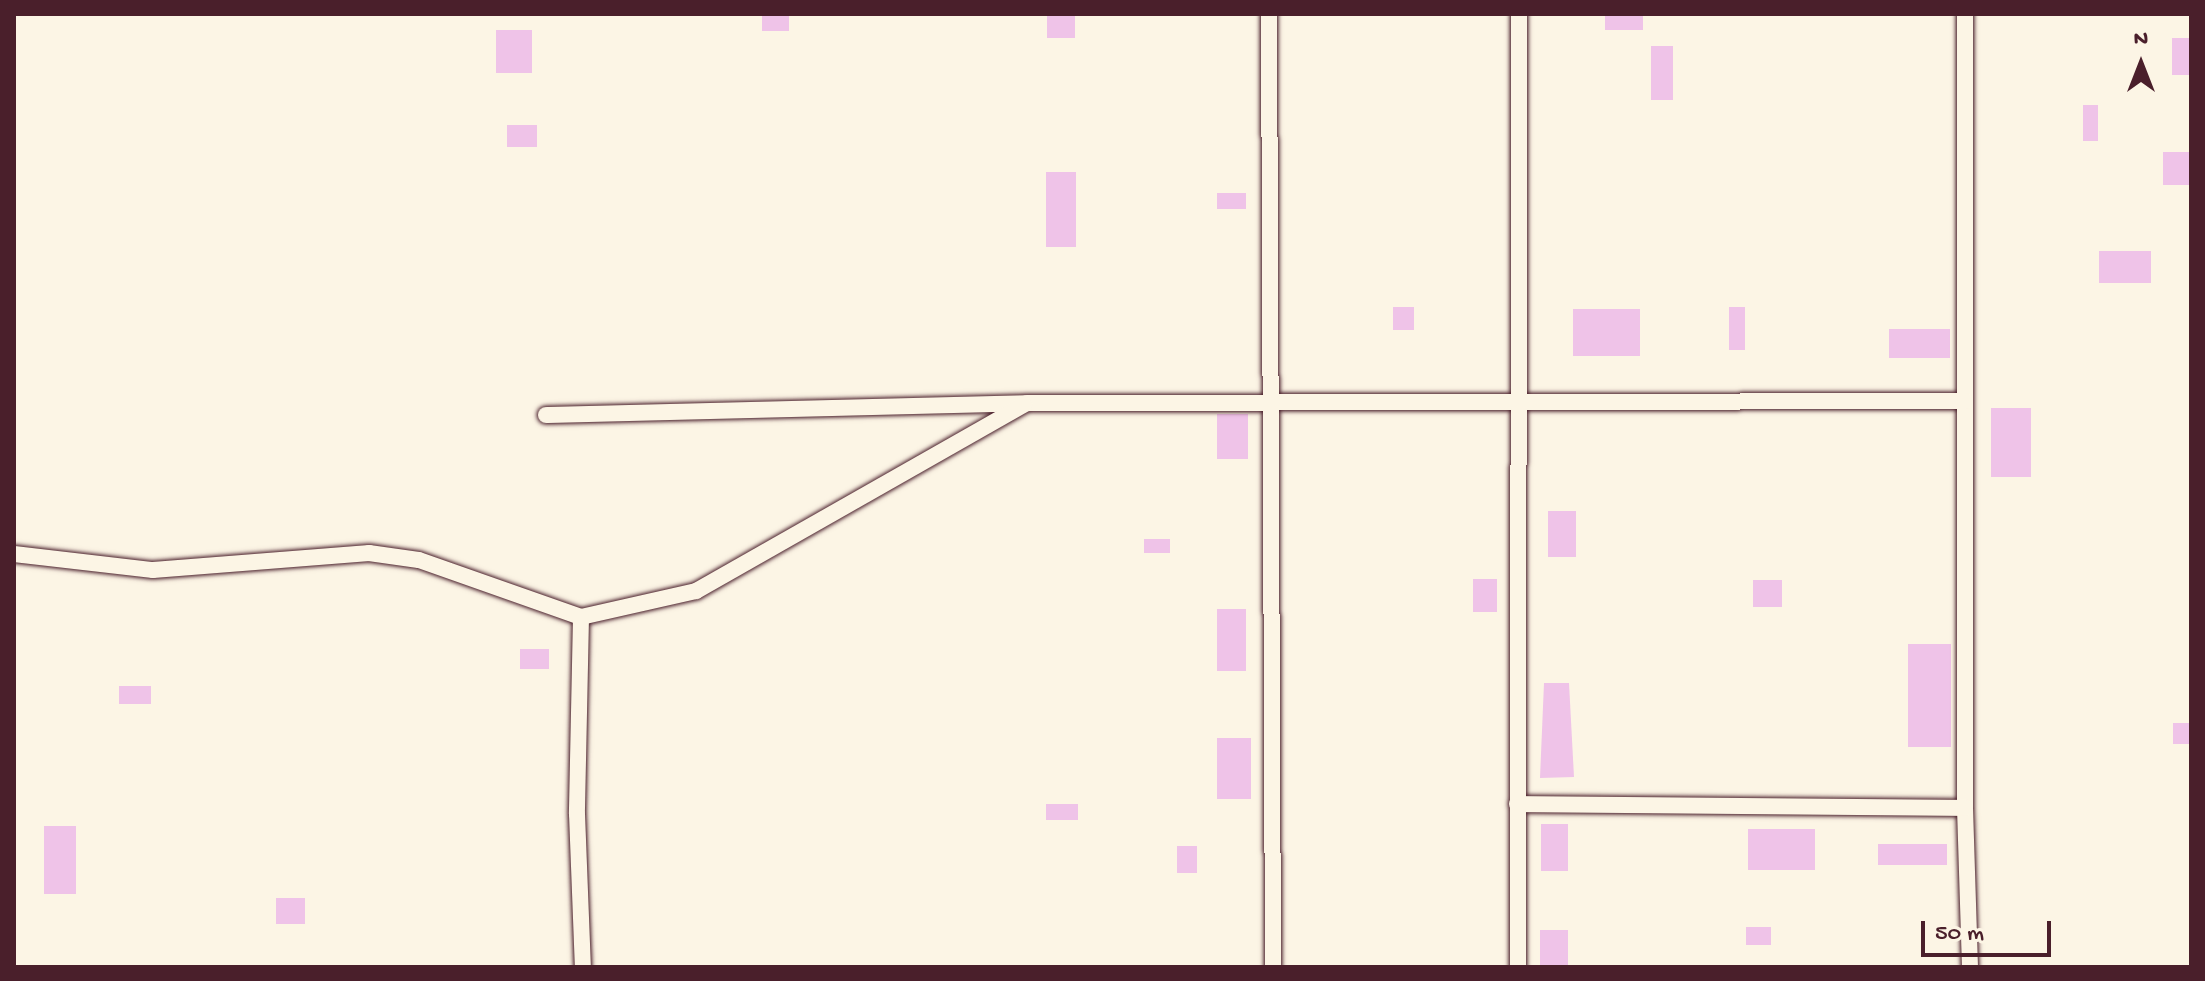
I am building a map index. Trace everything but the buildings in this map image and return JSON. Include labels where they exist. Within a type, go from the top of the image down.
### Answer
[{"type":"street","points":[[1269,14],[1273,967]]},
{"type":"street","points":[[1518,967],[1519,14]]},
{"type":"street","points":[[1965,14],[1965,808],[1970,967]]},
{"type":"street","points":[[546,415],[1027,403],[1965,401]]},
{"type":"street","points":[[14,554],[153,570],[369,553],[419,560],[581,617],[696,591],[1027,403]]},
{"type":"street","points":[[581,617],[577,814],[583,967]]},
{"type":"street","points":[[1517,804],[1965,808]]}]
